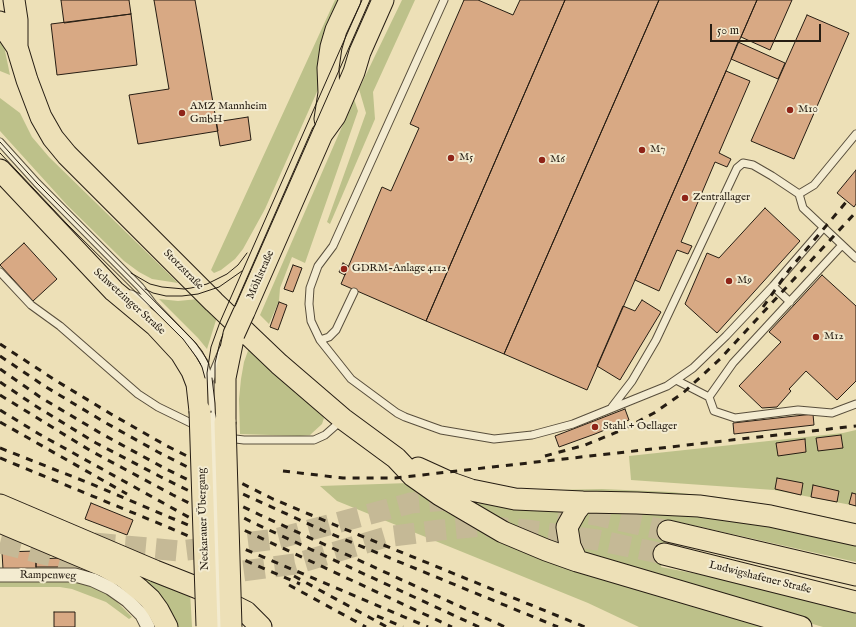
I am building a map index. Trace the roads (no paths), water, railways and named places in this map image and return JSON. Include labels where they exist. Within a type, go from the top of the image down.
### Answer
[{"type":"main road","name":"Stotzstraße","points":[[24,0],[10,14],[17,47],[27,80],[41,117],[53,138],[67,155],[214,302],[279,364],[343,419],[396,458]]},
{"type":"main road","name":"Möhlstraße","points":[[322,134],[329,93],[328,68],[331,47],[336,30],[350,0]]},
{"type":"main road","name":"Möhlstraße","points":[[213,416],[225,378],[234,334],[322,134],[335,116],[354,72],[360,52],[383,0]]},
{"type":"main road","name":"Schwetzinger Straße","points":[[0,170],[114,292],[156,326],[182,353],[213,416]]},
{"type":"main road","name":"Neckarauer Übergang","points":[[211,627],[213,416]]},
{"type":"main road","points":[[213,416],[231,627]]},
{"type":"main road","points":[[396,458],[451,483],[471,490],[515,499],[583,502],[637,502],[699,506],[770,516],[856,535]]},
{"type":"main road","points":[[396,458],[413,476],[440,495],[503,532],[546,550],[577,561],[801,627]]},
{"type":"main road","points":[[577,561],[570,546],[567,526],[583,502]]},
{"type":"main road","points":[[0,505],[154,571],[198,588],[246,612],[261,627]]},
{"type":"main road","points":[[0,522],[104,566],[124,577],[150,600],[158,610],[167,627]]},
{"type":"main road","points":[[668,531],[856,575]]},
{"type":"main road","name":"Ludwigshafener Straße","points":[[664,554],[856,602]]},
{"type":"street","name":"Rampenweg","points":[[0,575],[75,575],[93,580],[110,588],[127,600],[142,616],[148,627]]},
{"type":"lane","points":[[444,0],[333,246],[318,266],[310,288],[309,304],[311,322],[320,340],[351,379],[405,417],[441,430],[494,439],[532,435],[573,424],[667,386],[693,368],[773,286],[824,227]]},
{"type":"lane","points":[[799,194],[814,185],[856,134]]},
{"type":"lane","points":[[0,142],[37,183],[140,287],[153,304],[193,346],[204,362],[210,382],[213,416]]},
{"type":"lane","points":[[611,408],[632,381],[656,340],[737,168],[743,164],[753,165],[799,194],[803,208],[856,258]]},
{"type":"lane","points":[[37,210],[68,234],[120,285],[136,297],[153,304]]},
{"type":"lane","points":[[709,397],[733,363],[842,245]]},
{"type":"lane","points":[[0,272],[31,305],[60,326],[138,394],[158,407],[222,438],[244,440],[314,440],[325,435],[343,419]]},
{"type":"lane","points":[[773,286],[790,302]]},
{"type":"lane","points":[[320,340],[329,337],[336,330],[354,292]]},
{"type":"lane","points":[[210,382],[221,350],[234,334]]},
{"type":"lane","points":[[676,380],[709,397],[714,411],[735,418],[798,410],[832,413],[856,404]]},
{"type":"tunnel","points":[[94,543],[180,551],[276,539],[411,503],[458,499]]},
{"type":"tunnel","points":[[559,509],[600,516],[668,531]]},
{"type":"tunnel","points":[[213,575],[295,564],[386,537],[483,526],[527,530],[597,540],[664,554]]},
{"type":"tunnel","points":[[0,543],[87,565]]},
{"type":"tram line","points":[[216,627],[207,373],[211,347],[220,322],[362,0]]},
{"type":"tram line","points":[[215,383],[215,363],[220,342],[226,327],[370,0]]},
{"type":"tram line","points":[[0,142],[37,183],[194,341],[202,351],[209,364]]},
{"type":"tram line","points":[[0,153],[67,224],[183,339],[197,358],[202,367],[205,378]]},
{"type":"tram line","points":[[131,273],[150,284],[162,287],[184,289],[191,288],[207,284],[227,274],[238,265],[247,253]]},
{"type":"tram line","points":[[145,289],[153,293],[166,296],[198,294],[219,287],[242,271]]},
{"type":"tram line","points":[[212,378],[215,403],[223,627]]},
{"type":"railway","points":[[763,307],[789,270],[847,201]]},
{"type":"railway","points":[[545,456],[585,445],[622,430],[654,413],[683,393],[720,359],[856,212]]},
{"type":"railway","points":[[0,344],[55,380],[167,446],[273,499],[585,627]]},
{"type":"railway","points":[[0,356],[46,387],[106,423],[158,452],[221,484],[324,531],[558,627]]},
{"type":"railway","points":[[0,369],[40,397],[102,434],[166,469],[260,515],[505,627]]},
{"type":"railway","points":[[0,382],[96,443],[161,477],[256,524],[479,627]]},
{"type":"railway","points":[[0,395],[91,451],[173,495],[233,525],[452,627]]},
{"type":"railway","points":[[0,410],[39,434],[219,534]]},
{"type":"railway","points":[[0,422],[127,494]]},
{"type":"railway","points":[[283,471],[343,478],[395,478],[856,426]]},
{"type":"railway","points":[[0,448],[89,483],[428,627]]},
{"type":"railway","points":[[0,458],[170,528],[300,584]]},
{"type":"railway","points":[[294,576],[387,627]]},
{"type":"railway","points":[[289,585],[366,627]]},
{"type":"railway","points":[[377,616],[403,627]]},
{"type":"place","name":"M10","points":[[790,110]]},
{"type":"place","name":"AMZ Mannheim GmbH","points":[[182,113]]},
{"type":"place","name":"M7","points":[[642,150]]},
{"type":"place","name":"M5","points":[[451,158]]},
{"type":"place","name":"M6","points":[[542,160]]},
{"type":"place","name":"Zentrallager","points":[[685,198]]},
{"type":"place","name":"GDRM-Anlage 4112","points":[[344,269]]},
{"type":"place","name":"M9","points":[[729,281]]},
{"type":"place","name":"M12","points":[[816,337]]},
{"type":"place","name":"Stahl + Oellager","points":[[595,427]]}]
